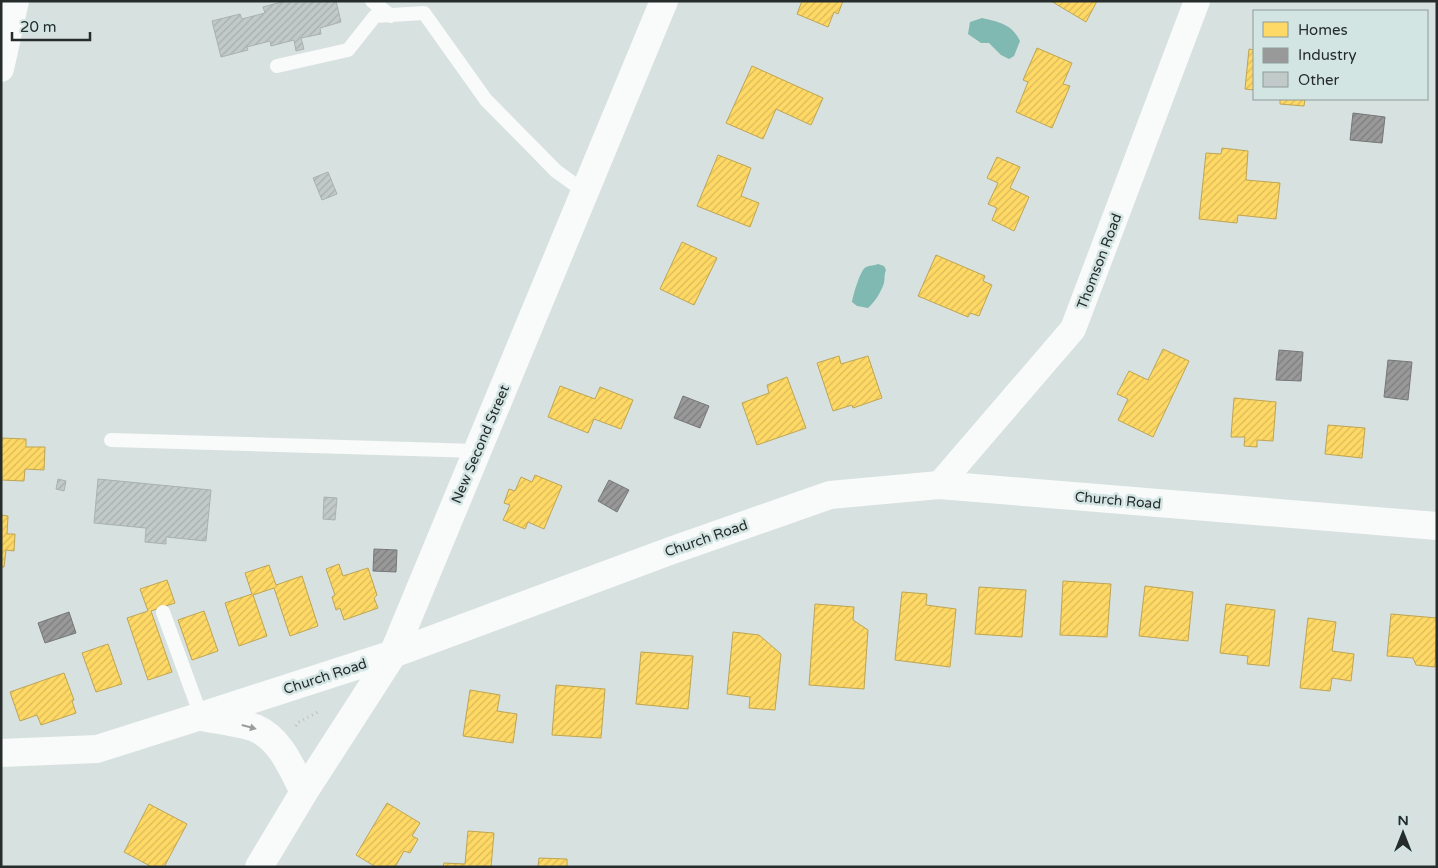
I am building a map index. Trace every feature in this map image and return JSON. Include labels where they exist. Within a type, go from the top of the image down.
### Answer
[{"type":"street","points":[[1,69],[16,1]]},
{"type":"street","name":"New Second Street","points":[[259,867],[304,792],[392,654],[664,1]]},
{"type":"street","name":"Thomson Road","points":[[939,485],[1073,329],[1197,1]]},
{"type":"street","name":"Church Road","points":[[1,753],[97,749],[392,654],[670,551],[830,495],[939,485],[1437,526]]},
{"type":"street","points":[[201,716],[255,728],[272,740],[288,761],[304,792]]},
{"type":"lane","points":[[372,1],[391,16]]},
{"type":"lane","points":[[277,66],[348,50],[375,16],[424,13],[486,100],[556,172],[585,192]]},
{"type":"lane","points":[[111,440],[477,451]]},
{"type":"lane","points":[[163,612],[201,716]]},
{"type":"path","points":[[294,730],[297,723],[318,712]]},
{"type":"water","points":[[982,18],[1009,27],[1017,35],[1020,41],[1014,56],[1009,59],[1001,55],[989,43],[981,43],[968,34],[970,22]]},
{"type":"water","points":[[878,264],[884,266],[886,270],[881,290],[868,308],[857,306],[852,302],[861,273],[866,267]]},
{"type":"building: Homes","points":[[802,1],[843,1],[838,14],[834,12],[828,27],[797,14]]},
{"type":"building: Homes","points":[[1051,1],[1097,1],[1086,22]]},
{"type":"building: Homes","points":[[1037,48],[1072,63],[1063,84],[1070,86],[1052,128],[1016,112],[1028,82],[1023,80]]},
{"type":"building: Homes","points":[[1249,49],[1253,50],[1253,90],[1245,89]]},
{"type":"building: Homes","points":[[752,66],[823,98],[811,125],[776,109],[763,139],[726,123]]},
{"type":"building: Homes","points":[[1280,100],[1305,100],[1304,106],[1280,104]]},
{"type":"building: Homes","points":[[1222,148],[1248,151],[1246,180],[1280,183],[1276,219],[1238,215],[1237,223],[1199,219],[1206,153],[1221,154]]},
{"type":"building: Homes","points":[[718,155],[751,168],[741,196],[759,203],[750,227],[697,206]]},
{"type":"building: Homes","points":[[997,157],[1020,167],[1010,188],[1029,197],[1014,231],[992,220],[997,208],[988,204],[998,183],[987,178]]},
{"type":"building: Homes","points":[[682,242],[717,258],[694,305],[660,289]]},
{"type":"building: Homes","points":[[936,255],[985,276],[983,281],[992,285],[979,316],[970,313],[968,317],[918,296]]},
{"type":"building: Homes","points":[[1163,349],[1189,361],[1153,437],[1118,420],[1128,399],[1117,394],[1129,371],[1148,380]]},
{"type":"building: Homes","points":[[839,356],[841,364],[868,356],[882,398],[853,408],[852,405],[833,411],[817,363]]},
{"type":"building: Homes","points":[[787,377],[806,428],[757,445],[742,403],[769,393],[767,385]]},
{"type":"building: Homes","points":[[560,386],[595,399],[600,387],[633,400],[621,429],[594,419],[588,433],[548,417]]},
{"type":"building: Homes","points":[[1234,398],[1276,402],[1273,441],[1257,440],[1257,447],[1244,446],[1245,437],[1231,437]]},
{"type":"building: Homes","points":[[1328,425],[1365,428],[1362,458],[1325,454]]},
{"type":"building: Homes","points":[[1,438],[26,439],[26,447],[45,447],[44,470],[25,469],[24,481],[1,480]]},
{"type":"building: Homes","points":[[535,475],[562,486],[544,529],[528,522],[525,529],[503,520],[510,505],[504,503],[509,489],[515,491],[521,477],[532,482]]},
{"type":"building: Homes","points":[[1,515],[8,516],[7,534],[15,534],[14,551],[6,550],[4,567],[1,567]]},
{"type":"building: Homes","points":[[339,564],[343,576],[368,568],[377,595],[374,598],[378,608],[344,620],[340,608],[336,610],[332,597],[335,595],[326,569]]},
{"type":"building: Homes","points":[[269,565],[276,585],[302,576],[318,626],[290,636],[274,588],[253,595],[267,636],[239,646],[225,603],[252,594],[245,573]]},
{"type":"building: Homes","points":[[167,580],[175,603],[151,611],[172,672],[148,680],[127,618],[148,611],[140,589]]},
{"type":"building: Homes","points":[[1063,581],[1111,584],[1107,637],[1060,635]]},
{"type":"building: Homes","points":[[1145,586],[1193,592],[1188,641],[1139,636]]},
{"type":"building: Homes","points":[[979,587],[1026,590],[1022,637],[975,634]]},
{"type":"building: Homes","points":[[902,592],[927,594],[926,605],[956,609],[950,667],[895,660]]},
{"type":"building: Homes","points":[[815,604],[854,607],[853,620],[868,630],[864,689],[809,685]]},
{"type":"building: Homes","points":[[1226,604],[1275,610],[1269,666],[1247,664],[1248,656],[1220,653]]},
{"type":"building: Homes","points":[[204,611],[218,651],[192,660],[178,620]]},
{"type":"building: Homes","points":[[1391,614],[1437,618],[1435,667],[1416,665],[1413,658],[1387,656]]},
{"type":"building: Homes","points":[[1308,618],[1336,622],[1332,651],[1354,654],[1351,681],[1332,678],[1330,691],[1300,688]]},
{"type":"building: Homes","points":[[733,632],[759,635],[781,654],[775,710],[749,708],[750,697],[727,694]]},
{"type":"building: Homes","points":[[108,644],[122,684],[96,692],[82,653]]},
{"type":"building: Homes","points":[[641,652],[693,656],[688,709],[636,704]]},
{"type":"building: Homes","points":[[64,673],[74,700],[72,701],[76,713],[41,725],[37,715],[20,721],[10,692]]},
{"type":"building: Homes","points":[[556,685],[605,689],[601,738],[552,735]]},
{"type":"building: Homes","points":[[470,690],[500,695],[497,711],[517,714],[513,743],[463,736]]},
{"type":"building: Homes","points":[[387,803],[420,823],[412,836],[418,839],[410,853],[404,851],[395,867],[376,867],[356,855]]},
{"type":"building: Homes","points":[[149,804],[187,824],[164,867],[152,867],[124,852]]},
{"type":"building: Homes","points":[[468,831],[494,833],[491,867],[443,867],[444,863],[465,864]]},
{"type":"building: Homes","points":[[539,858],[567,859],[567,867],[538,867]]},
{"type":"building: Industry","points":[[1353,113],[1385,117],[1382,143],[1350,140]]},
{"type":"building: Industry","points":[[1279,350],[1303,352],[1301,381],[1276,380]]},
{"type":"building: Industry","points":[[1388,360],[1412,362],[1408,400],[1384,397]]},
{"type":"building: Industry","points":[[683,396],[709,406],[700,428],[674,418]]},
{"type":"building: Industry","points":[[609,480],[629,490],[617,512],[598,501]]},
{"type":"building: Industry","points":[[374,549],[397,550],[396,572],[373,571]]},
{"type":"building: Industry","points":[[69,612],[76,633],[45,643],[38,623]]},
{"type":"building: Other","points":[[285,1],[336,1],[341,22],[320,28],[321,34],[301,38],[304,49],[296,51],[294,40],[271,46],[270,41],[247,47],[248,50],[221,57],[212,21],[240,14],[242,19],[265,13],[263,7]]},
{"type":"building: Other","points":[[328,172],[337,194],[322,200],[313,178]]},
{"type":"building: Other","points":[[58,479],[66,481],[64,491],[56,489]]},
{"type":"building: Other","points":[[98,479],[211,490],[206,541],[166,537],[166,544],[145,542],[146,528],[94,523]]},
{"type":"building: Other","points":[[324,497],[337,498],[335,520],[323,519]]}]
